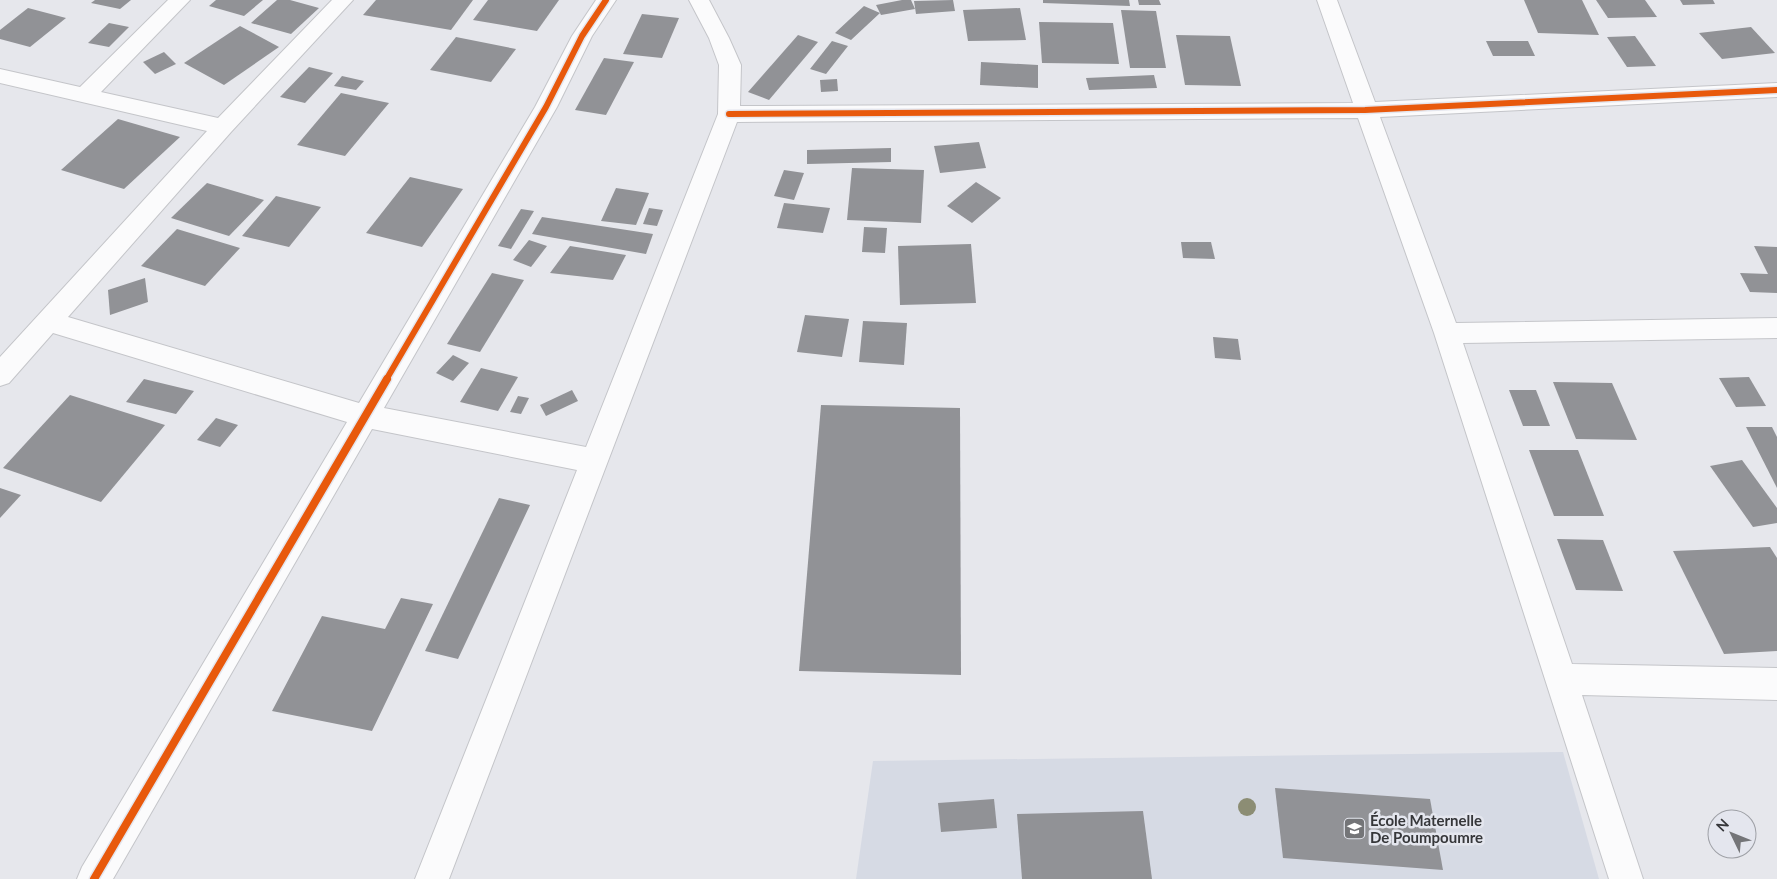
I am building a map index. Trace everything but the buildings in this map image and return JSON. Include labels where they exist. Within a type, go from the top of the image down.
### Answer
[{"type":"street","points":[[84,96],[180,0]]},
{"type":"street","points":[[4,364],[48,321],[222,127],[343,0]]},
{"type":"street","points":[[94,879],[546,107],[582,36],[606,0]]},
{"type":"street","points":[[432,879],[728,114],[730,65],[719,38],[698,0]]},
{"type":"street","points":[[1327,0],[1365,110],[1447,333],[1626,879]]},
{"type":"street","points":[[0,76],[222,127]]},
{"type":"street","points":[[728,114],[1365,110],[1777,90]]},
{"type":"street","points":[[48,321],[365,416],[594,461]]},
{"type":"street","points":[[1447,333],[1777,328]]},
{"type":"street","points":[[1561,679],[1777,684]]},
{"type":"shaded area","points":[[1563,752],[1599,879],[856,879],[873,761]]},
{"type":"cycle path","points":[[94,879],[546,107],[582,36],[606,0]]},
{"type":"cycle path","points":[[729,114],[1365,110],[1777,90]]},
{"type":"place","name":"École Maternelle De Poumpoumre","points":[[1354,829]]}]
